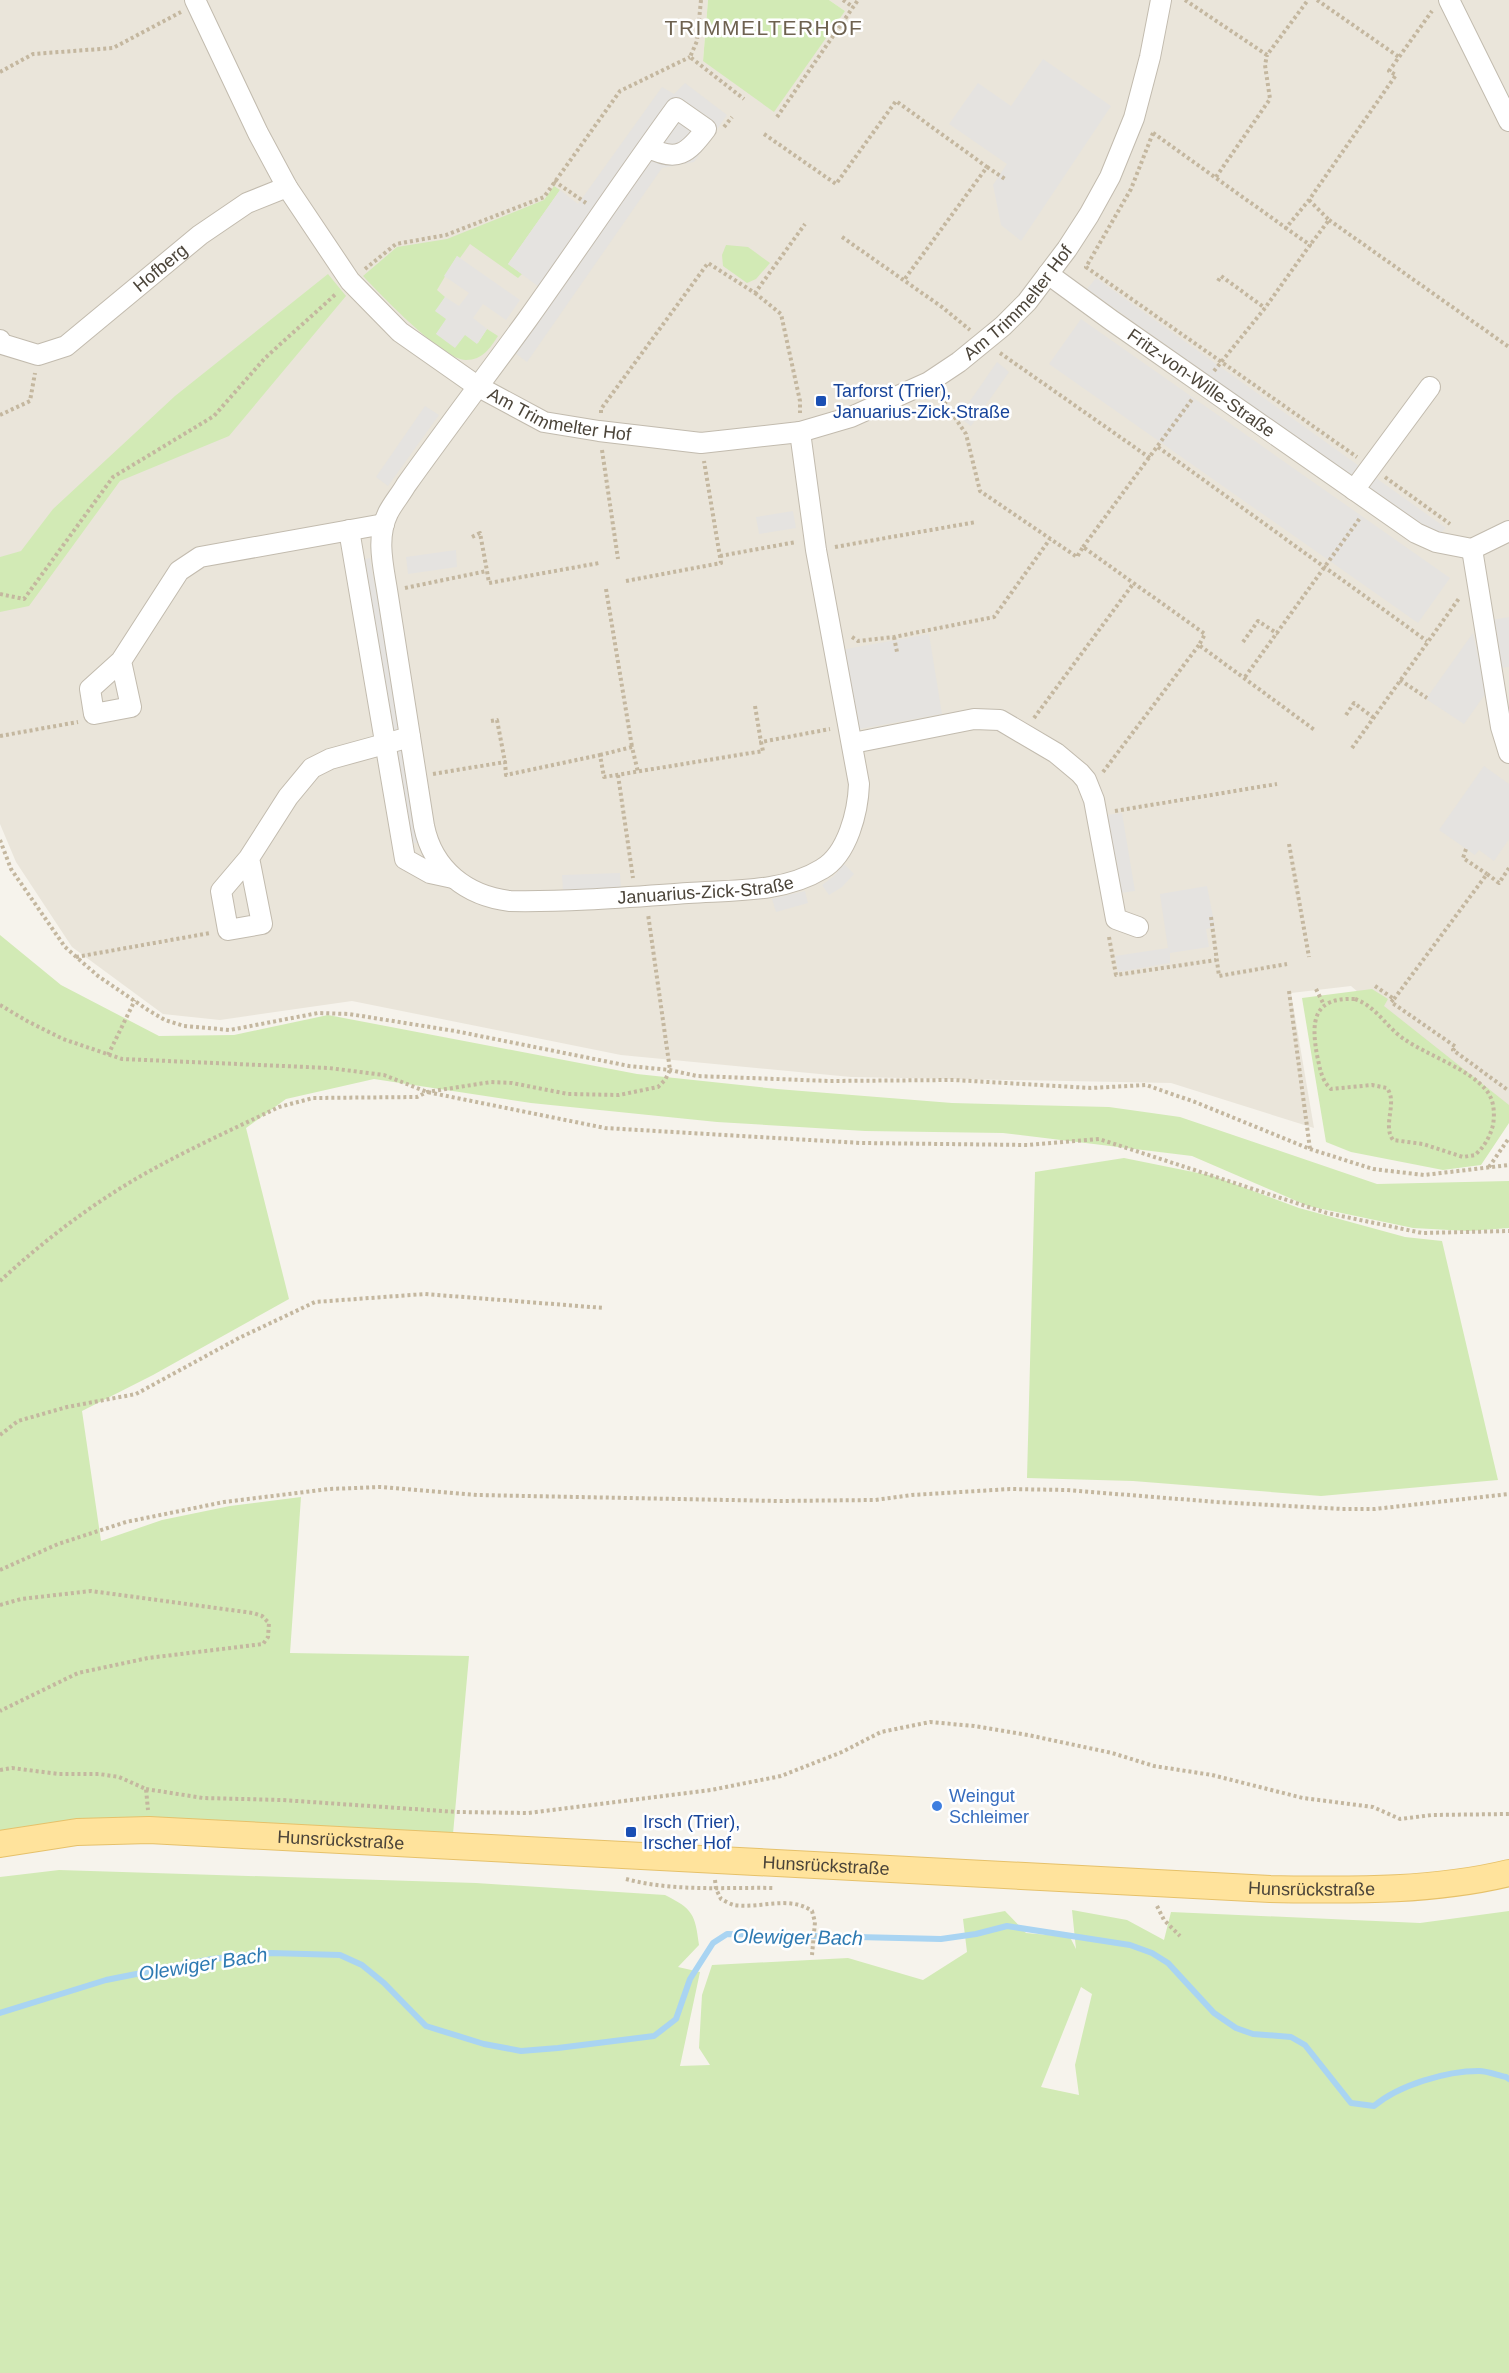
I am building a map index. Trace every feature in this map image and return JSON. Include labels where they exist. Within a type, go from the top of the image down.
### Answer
[{"type":"main road","name":"Hunsrückstraße","points":[[0,1844],[77,1832],[149,1830],[1270,1889],[1367,1890],[1466,1882],[1509,1873]]},
{"type":"street","name":"Am Trimmelter Hof","points":[[199,1],[258,133],[287,187],[350,281],[400,332],[477,386],[544,422],[701,443],[800,432],[851,417],[929,382],[984,342],[1027,302],[1089,215],[1110,177],[1137,108],[1161,0]]},
{"type":"street","points":[[1444,2],[1509,121]]},
{"type":"street","name":"Am Trimmelter Hof","points":[[477,386],[527,320],[648,147]]},
{"type":"street","name":"Hofberg","points":[[38,355],[66,346],[200,235],[247,203],[287,187]]},
{"type":"street","name":"Fritz-von-Wille-Straße","points":[[1048,274],[1416,533],[1436,542],[1472,549]]},
{"type":"street","points":[[0,340],[2,344],[38,355]]},
{"type":"street","name":"Januarius-Zick-Straße","points":[[453,878],[426,838],[381,538],[388,513],[477,386]]},
{"type":"street","points":[[1354,490],[1430,387]]},
{"type":"street","name":"Januarius-Zick-Straße","points":[[349,530],[405,859],[430,873],[453,878],[491,899],[510,901],[640,897],[769,888],[795,881],[824,869],[840,849],[854,823],[859,804],[859,784],[822,543],[800,432]]},
{"type":"street","points":[[121,661],[131,707],[94,714],[90,689],[121,661],[179,571],[200,557],[384,524]]},
{"type":"street","points":[[1509,531],[1472,549],[1500,727],[1509,753]]},
{"type":"street","points":[[851,734],[974,719],[1000,720],[1069,762],[1086,780],[1098,814],[1116,919],[1138,927]]},
{"type":"street","points":[[249,858],[262,924],[228,930],[221,891],[249,858],[288,797],[312,768],[330,759],[410,737]]},
{"type":"path","points":[[0,594],[24,599],[113,477],[214,416],[265,358],[350,281],[396,244],[446,235],[544,197],[620,92],[690,57],[697,42],[701,0]]},
{"type":"path","points":[[843,0],[853,7]]},
{"type":"path","points":[[777,117],[858,0]]},
{"type":"path","points":[[1185,0],[1267,55]]},
{"type":"path","points":[[1216,177],[1270,99],[1265,65],[1267,55],[1308,0]]},
{"type":"path","points":[[1317,0],[1399,57]]},
{"type":"path","points":[[0,72],[33,54],[113,48],[199,1]]},
{"type":"path","points":[[1286,228],[1309,200],[1396,75],[1389,71],[1444,2]]},
{"type":"path","points":[[690,57],[744,99]]},
{"type":"path","points":[[764,134],[836,184],[896,101],[1005,179]]},
{"type":"path","points":[[1310,245],[1153,133],[1131,189],[1086,267],[1453,526],[1451,545]]},
{"type":"path","points":[[904,279],[987,167]]},
{"type":"path","points":[[555,181],[601,213]]},
{"type":"path","points":[[1309,200],[1329,220],[1509,347]]},
{"type":"path","points":[[929,382],[954,414],[966,434],[980,491],[1077,557],[1204,384],[1265,308],[1329,220]]},
{"type":"path","points":[[754,293],[805,224]]},
{"type":"path","points":[[842,237],[904,279],[984,342],[1150,458]]},
{"type":"path","points":[[618,559],[599,431],[601,409],[708,263],[781,314],[800,401],[800,432]]},
{"type":"path","points":[[1218,281],[1221,276],[1265,308]]},
{"type":"path","points":[[0,415],[30,401],[38,355]]},
{"type":"path","points":[[626,581],[721,563],[701,443]]},
{"type":"path","points":[[1158,447],[1427,641]]},
{"type":"path","points":[[1245,677],[1278,634],[1323,567],[1372,504]]},
{"type":"path","points":[[720,556],[976,522]]},
{"type":"path","points":[[472,537],[480,533],[489,583],[599,563]]},
{"type":"path","points":[[843,631],[858,641],[894,637],[994,617],[1050,539]]},
{"type":"path","points":[[1083,547],[1205,634],[1090,790]]},
{"type":"path","points":[[387,590],[487,571]]},
{"type":"path","points":[[1024,733],[1133,584]]},
{"type":"path","points":[[1353,748],[1459,597],[1476,584]]},
{"type":"path","points":[[606,589],[638,772]]},
{"type":"path","points":[[1243,642],[1258,621],[1278,634]]},
{"type":"path","points":[[894,637],[897,652]]},
{"type":"path","points":[[1199,645],[1316,730]]},
{"type":"path","points":[[1400,680],[1427,698]]},
{"type":"path","points":[[1346,716],[1354,703],[1374,718]]},
{"type":"path","points":[[600,754],[604,777],[763,751],[755,706]]},
{"type":"path","points":[[0,736],[95,719],[94,714]]},
{"type":"path","points":[[491,721],[497,720],[506,775],[632,747]]},
{"type":"path","points":[[761,742],[851,734]]},
{"type":"path","points":[[416,776],[505,762]]},
{"type":"path","points":[[0,1281],[56,1234],[122,1187],[279,1107],[313,1098],[417,1097],[428,1092],[491,1082],[512,1083],[568,1094],[619,1095],[658,1087],[670,1070],[618,775]]},
{"type":"path","points":[[1098,814],[1277,784]]},
{"type":"path","points":[[0,840],[11,869],[54,932],[76,957],[98,976],[165,1020],[204,1029],[230,1030],[318,1013],[349,1014],[455,1031],[629,1066],[670,1070],[697,1076],[829,1081],[954,1080],[1090,1088],[1146,1085],[1195,1102],[1310,1149],[1372,1169],[1424,1175],[1509,1165]]},
{"type":"path","points":[[1289,844],[1309,957]]},
{"type":"path","points":[[1466,849],[1462,858],[1499,882],[1509,868]]},
{"type":"path","points":[[0,856],[5,854]]},
{"type":"path","points":[[1487,874],[1391,1002],[1456,1047],[1453,1050],[1509,1090]]},
{"type":"path","points":[[1210,917],[1219,976],[1287,964]]},
{"type":"path","points":[[76,957],[228,930]]},
{"type":"path","points":[[1109,936],[1116,975],[1216,960]]},
{"type":"path","points":[[1375,986],[1394,999]]},
{"type":"path","points":[[1316,989],[1324,1005]]},
{"type":"path","points":[[1289,991],[1310,1149]]},
{"type":"path","points":[[1349,999],[1365,1002],[1404,1039],[1487,1090],[1493,1104],[1494,1118],[1491,1134],[1481,1150],[1474,1155],[1463,1157],[1423,1144],[1397,1141],[1390,1137],[1391,1095],[1387,1088],[1372,1084],[1331,1089],[1323,1083],[1314,1033],[1315,1018],[1324,1005],[1349,999]]},
{"type":"path","points":[[108,1055],[135,1000]]},
{"type":"path","points":[[0,1005],[63,1039],[108,1055],[138,1060],[329,1068],[384,1075],[428,1092],[605,1128],[861,1143],[1028,1145],[1099,1139],[1327,1213],[1422,1233],[1509,1231]]},
{"type":"path","points":[[1488,1168],[1509,1138]]},
{"type":"path","points":[[0,1435],[18,1421],[67,1407],[136,1394],[239,1338],[315,1302],[426,1294],[604,1308]]},
{"type":"path","points":[[0,1570],[58,1544],[126,1522],[224,1502],[329,1489],[381,1487],[477,1495],[779,1501],[875,1500],[912,1495],[1010,1489],[1066,1490],[1342,1509],[1375,1509],[1509,1494]]},
{"type":"path","points":[[0,1605],[32,1597],[91,1590],[253,1613],[262,1616],[269,1623],[268,1637],[263,1644],[148,1658],[78,1673],[0,1711]]},
{"type":"path","points":[[0,1770],[12,1768],[59,1774],[99,1774],[119,1777],[146,1789],[203,1798],[282,1800],[457,1812],[528,1813],[711,1790],[781,1776],[842,1752],[881,1732],[930,1722],[974,1726],[1028,1735],[1112,1753],[1154,1766],[1212,1775],[1303,1798],[1373,1807],[1400,1819],[1432,1815],[1509,1814]]},
{"type":"path","points":[[146,1789],[149,1830]]},
{"type":"path","points":[[714,1861],[716,1889],[721,1899],[733,1905],[774,1903],[803,1905],[812,1911],[815,1922],[812,1955]]},
{"type":"path","points":[[1155,1883],[1156,1904],[1164,1920],[1180,1936]]},
{"type":"shaded area","points":[[0,0],[708,0],[703,61],[845,11],[829,0],[1509,0],[1509,1123],[1351,986],[1291,993],[1314,1128],[1171,1083],[851,1077],[621,1055],[352,1001],[220,1020],[163,1014],[72,947],[16,862],[0,824]]},
{"type":"shaded area","points":[[1043,59],[1111,106],[1021,241],[1001,225],[993,185],[1007,164],[949,124],[978,83],[1011,106]]},
{"type":"shaded area","points":[[685,83],[727,115],[694,162],[662,168],[527,362],[515,353],[554,298],[508,264],[560,190],[578,204],[662,87],[674,94]]},
{"type":"shaded area","points":[[457,256],[520,300],[506,320],[483,304],[473,318],[487,329],[477,344],[465,335],[455,348],[436,334],[446,319],[435,311],[445,297],[459,306],[469,293],[444,276]]},
{"type":"shaded area","points":[[1096,278],[1446,528],[1437,537],[1087,289]]},
{"type":"shaded area","points":[[1081,319],[1450,578],[1418,623],[1049,364]]},
{"type":"shaded area","points":[[997,362],[1009,372],[971,426],[959,417]]},
{"type":"shaded area","points":[[425,406],[439,415],[388,486],[376,477]]},
{"type":"shaded area","points":[[793,511],[796,528],[759,534],[756,517]]},
{"type":"shaded area","points":[[456,550],[457,567],[408,574],[406,557]]},
{"type":"shaded area","points":[[370,558],[420,842],[407,845],[360,560]]},
{"type":"shaded area","points":[[1509,617],[1509,667],[1500,668],[1491,620]]},
{"type":"shaded area","points":[[1473,633],[1486,693],[1464,724],[1426,699]]},
{"type":"shaded area","points":[[929,634],[942,714],[854,730],[841,650]]},
{"type":"shaded area","points":[[1484,766],[1509,784],[1509,839],[1494,861],[1479,850],[1475,855],[1439,830]]},
{"type":"shaded area","points":[[1122,813],[1135,891],[1120,893],[1106,815]]},
{"type":"shaded area","points":[[844,864],[854,874],[842,887],[829,895],[822,885]]},
{"type":"shaded area","points":[[620,873],[621,888],[563,891],[562,875]]},
{"type":"shaded area","points":[[1207,886],[1215,927],[1206,929],[1209,947],[1170,953],[1170,963],[1118,972],[1115,956],[1168,948],[1160,894]]},
{"type":"shaded area","points":[[805,891],[808,903],[776,912],[772,899]]},
{"type":"green space","points":[[708,0],[829,0],[845,11],[774,112],[703,61]]},
{"type":"green space","points":[[554,186],[560,190],[508,264],[522,274],[518,278],[470,244],[460,258],[457,256],[437,290],[445,297],[436,311],[447,319],[436,334],[465,334],[478,343],[487,329],[498,336],[492,345],[477,358],[466,360],[443,349],[412,325],[363,276],[397,247],[447,239],[544,200]]},
{"type":"green space","points":[[726,245],[748,247],[770,263],[756,279],[747,283],[723,266],[722,255]]},
{"type":"green space","points":[[328,274],[346,296],[229,436],[120,481],[29,606],[0,612],[0,557],[21,551],[53,509],[175,396]]},
{"type":"green space","points":[[0,935],[61,985],[159,1036],[234,1035],[328,1015],[637,1074],[777,1089],[952,1103],[1109,1107],[1180,1117],[1377,1184],[1509,1181],[1509,1228],[1468,1231],[1413,1228],[1308,1206],[1192,1156],[1003,1133],[865,1131],[717,1122],[531,1103],[374,1079],[286,1099],[246,1128],[289,1299],[153,1375],[82,1411],[101,1541],[162,1520],[230,1506],[301,1497],[290,1653],[469,1656],[453,1834],[55,1823],[0,1831]]},
{"type":"green space","points":[[1372,989],[1388,999],[1384,1006],[1509,1105],[1509,1123],[1481,1165],[1443,1170],[1351,1152],[1326,1142],[1302,998]]},
{"type":"green space","points":[[1124,1158],[1213,1176],[1299,1208],[1405,1237],[1442,1241],[1498,1480],[1321,1496],[1133,1481],[1027,1478],[1035,1172]]},
{"type":"green space","points":[[59,1870],[476,1883],[665,1895],[682,1904],[691,1914],[696,1926],[699,1945],[678,1967],[700,1972],[680,2066],[710,2065],[699,2048],[702,1995],[712,1965],[848,1958],[923,1980],[967,1952],[963,1919],[1005,1911],[1026,1933],[1070,1937],[1076,1949],[1072,1910],[1127,1920],[1164,1940],[1171,1912],[1420,1923],[1509,1911],[1509,2373],[0,2373],[0,1877]],"holes":[[[1081,1987],[1092,1994],[1075,2065],[1079,2095],[1041,2087]]]},
{"type":"waterway","name":"Olewiger Bach","points":[[0,2013],[106,1980],[212,1959],[271,1953],[340,1955],[362,1965],[384,1983],[426,2026],[484,2044],[521,2051],[558,2048],[654,2036],[676,2019],[690,1979],[713,1943],[727,1934],[941,1939],[976,1934],[1007,1926],[1130,1945],[1152,1953],[1168,1963],[1214,2013],[1236,2028],[1253,2034],[1291,2037],[1305,2045],[1351,2103],[1374,2106],[1384,2098],[1410,2086],[1452,2074],[1482,2071],[1509,2079]]},
{"type":"place","name":"Tarforst (Trier), Januarius-Zick-Straße","points":[[821,401]]},
{"type":"place","name":"Weingut Schleimer","points":[[937,1806]]},
{"type":"place","name":"Irsch (Trier), Irscher Hof","points":[[631,1832]]},
{"type":"district","name":"TRIMMELTERHOF","points":[[764,27]]}]
